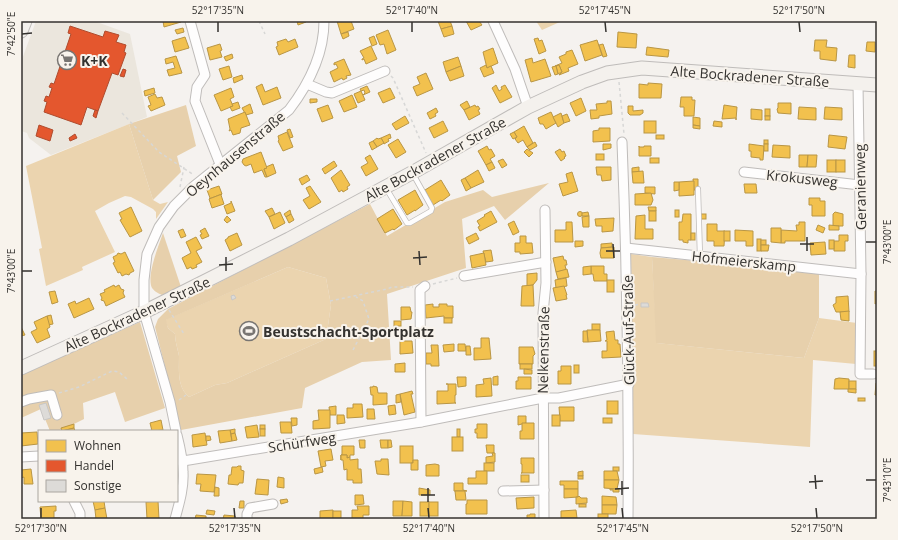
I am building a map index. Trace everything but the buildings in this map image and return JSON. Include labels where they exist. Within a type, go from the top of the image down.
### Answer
[{"type":"street","points":[[21,31],[25,21]]},
{"type":"street","points":[[190,21],[205,75],[197,87],[196,101],[220,164]]},
{"type":"street","name":"Oeynhausenstraße","points":[[176,430],[170,402],[144,312],[144,280],[147,254],[159,227],[178,203],[201,180],[220,164],[289,110],[307,84],[318,57],[324,35],[324,21]]},
{"type":"street","points":[[493,21],[515,69],[528,107]]},
{"type":"street","name":"Alte Bockradener Straße","points":[[21,368],[144,312],[289,239],[430,163],[528,107],[582,82],[618,70],[642,68],[877,85]]},
{"type":"street","points":[[307,84],[332,93],[385,71]]},
{"type":"street","name":"Geranienweg","points":[[858,84],[861,274],[860,374],[873,374]]},
{"type":"street","name":"Glück-Auf-Straße","points":[[622,142],[629,384],[628,519]]},
{"type":"street","name":"Krokusweg","points":[[744,172],[860,185]]},
{"type":"street","name":"Nelkenstraße","points":[[544,519],[543,313],[546,283],[545,210]]},
{"type":"street","name":"Hofmeierskamp","points":[[626,248],[861,274]]},
{"type":"street","points":[[464,276],[546,262]]},
{"type":"street","points":[[421,422],[422,288]]},
{"type":"street","name":"Schürfweg","points":[[183,461],[421,422],[543,398],[559,398],[629,384]]},
{"type":"street","points":[[21,402],[51,395],[57,415]]},
{"type":"street","points":[[175,519],[182,490],[183,461],[178,439]]},
{"type":"street","points":[[21,457],[38,456]]},
{"type":"street","points":[[503,491],[544,490]]},
{"type":"street","points":[[74,502],[80,513],[80,519]]},
{"type":"street","points":[[247,519],[247,514],[250,508],[273,504]]},
{"type":"lane","points":[[385,187],[407,223],[410,223],[431,211],[432,208],[412,172]]},
{"type":"lane","points":[[698,190],[700,257]]},
{"type":"path","points":[[260,21],[265,34]]},
{"type":"path","points":[[618,70],[624,136],[622,142]]},
{"type":"path","points":[[385,71],[393,78],[430,163]]},
{"type":"path","points":[[122,113],[159,152],[184,167],[201,180]]},
{"type":"path","points":[[178,203],[184,167]]},
{"type":"path","points":[[330,301],[387,290],[392,287],[411,286],[422,288],[464,276]]},
{"type":"path","points":[[353,350],[369,320],[363,301],[354,296]]},
{"type":"path","points":[[163,302],[184,334]]},
{"type":"path","points":[[51,395],[79,387],[112,371],[119,372],[127,379]]},
{"type":"path","points":[[177,401],[186,395]]},
{"type":"shaded area","points":[[36,21],[94,21],[130,34],[147,117],[51,155],[29,138],[27,133],[21,131],[21,62]]},
{"type":"shaded area","points":[[536,21],[562,21],[542,30]]},
{"type":"shaded area","points":[[186,105],[196,146],[177,156],[181,172],[153,200],[129,124]]},
{"type":"shaded area","points":[[129,124],[153,200],[160,204],[168,202],[156,219],[156,212],[153,209],[131,197],[125,196],[95,211],[115,252],[82,267],[83,270],[46,286],[39,249],[42,248],[26,166]]},
{"type":"shaded area","points":[[549,183],[505,220],[494,206],[462,219],[466,268],[387,294],[391,360],[362,362],[305,388],[302,408],[181,430],[155,327],[158,319],[168,309],[370,204],[387,236],[445,202],[483,190],[492,197]],"holes":[[[288,267],[326,278],[331,305],[326,339],[227,383],[215,385],[189,397],[185,393],[182,388],[179,373],[179,356],[175,334],[168,328],[166,320]]]},
{"type":"shaded area","points":[[163,233],[181,287],[162,295],[152,288],[151,276],[154,260]]},
{"type":"shaded area","points":[[631,254],[652,257],[657,343],[804,358],[819,318],[857,323],[856,364],[813,360],[810,447],[633,434]]},
{"type":"shaded area","points":[[652,257],[819,272],[819,318],[804,358],[656,343]]},
{"type":"shaded area","name":"Beustschacht-Sportplatz","points":[[288,267],[326,278],[331,305],[326,339],[227,383],[215,385],[189,397],[185,393],[181,384],[179,373],[179,356],[175,334],[168,328],[165,320]]},
{"type":"shaded area","points":[[140,322],[165,408],[125,422],[115,392],[83,403],[84,419],[62,430],[50,430],[41,409],[21,418],[21,375]]},
{"type":"place","name":"K+K","points":[[67,60]]},
{"type":"place","name":"Beustschacht-Sportplatz","points":[[249,331]]}]
